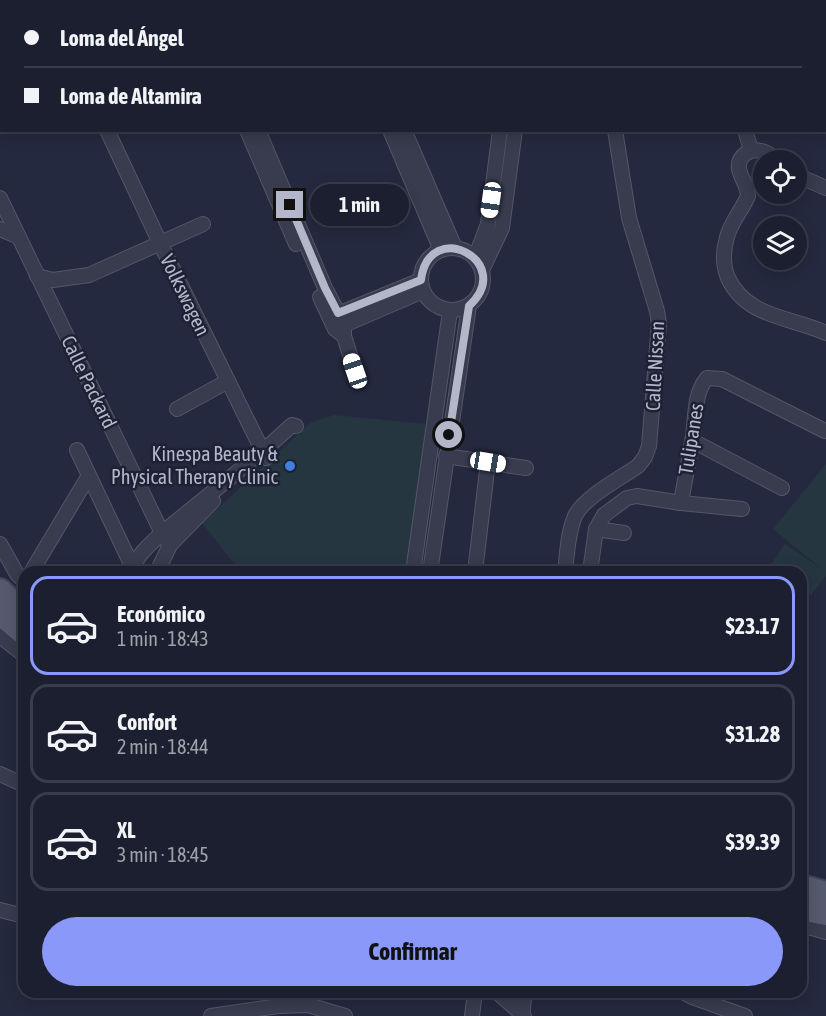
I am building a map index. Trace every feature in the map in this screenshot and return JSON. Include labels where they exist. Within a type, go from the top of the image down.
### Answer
[{"type":"main road","points":[[0,590],[18,607]]},
{"type":"main road","points":[[0,614],[18,629]]},
{"type":"main road","points":[[807,887],[826,892]]},
{"type":"main road","points":[[807,910],[826,914]]},
{"type":"street","name":"Volkswagen","points":[[108,132],[264,455],[166,539]]},
{"type":"street","points":[[248,132],[338,324]]},
{"type":"street","points":[[259,132],[325,288],[355,371]]},
{"type":"street","points":[[391,132],[448,249]]},
{"type":"street","points":[[405,132],[448,249]]},
{"type":"street","points":[[478,264],[488,224],[500,132]]},
{"type":"street","points":[[478,264],[502,228],[515,132]]},
{"type":"street","name":"Calle Nissan","points":[[566,566],[576,515],[583,505],[638,466],[645,458],[649,446],[659,324],[629,218],[615,132]]},
{"type":"street","points":[[746,132],[751,150],[743,156],[739,163],[739,171],[748,190],[748,196],[727,237],[724,254],[726,272],[741,299],[755,308],[826,333]]},
{"type":"street","points":[[807,179],[826,188]]},
{"type":"street","name":"Calle Packard","points":[[0,198],[166,539]]},
{"type":"street","points":[[37,276],[53,280],[89,275],[203,224]]},
{"type":"street","points":[[0,229],[19,237]]},
{"type":"street","points":[[448,249],[469,253],[478,264],[483,280],[482,290],[477,299],[460,310],[450,311],[433,305],[422,285],[426,262],[431,256],[448,249]]},
{"type":"street","points":[[338,324],[422,285]]},
{"type":"street","points":[[431,566],[469,306]]},
{"type":"street","points":[[414,566],[450,311]]},
{"type":"street","name":"Tulipanes","points":[[681,503],[693,441],[699,393],[707,378],[722,379],[825,431]]},
{"type":"street","points":[[177,409],[228,381]]},
{"type":"street","points":[[693,441],[782,488]]},
{"type":"street","points":[[77,450],[130,566]]},
{"type":"street","points":[[446,456],[526,468]]},
{"type":"street","points":[[476,566],[488,462]]},
{"type":"street","points":[[35,566],[88,477]]},
{"type":"street","points":[[591,566],[596,529],[604,515],[627,498],[637,496],[742,509]]},
{"type":"street","points":[[596,529],[624,533]]},
{"type":"street","points":[[134,566],[166,539]]},
{"type":"street","points":[[159,566],[166,539]]},
{"type":"street","points":[[0,544],[18,575]]},
{"type":"street","points":[[0,636],[18,650]]},
{"type":"street","points":[[0,774],[18,782]]},
{"type":"street","points":[[0,910],[18,914]]},
{"type":"street","points":[[807,927],[826,932]]},
{"type":"street","points":[[472,1016],[474,998]]},
{"type":"street","points":[[503,998],[522,1015]]},
{"type":"street","points":[[522,1015],[524,998]]},
{"type":"street","points":[[695,998],[745,1016]]},
{"type":"street","points":[[211,1016],[278,1006],[345,1016]]},
{"type":"shaded area","points":[[334,415],[426,424],[408,566],[236,566],[202,523],[310,423]]},
{"type":"shaded area","points":[[826,464],[826,576],[811,595],[807,592],[807,566],[770,566],[785,544],[823,570],[773,529]]},
{"type":"place","name":"Kinespa Beauty & Physical Therapy Clinic","points":[[290,466]]},
{"type":"route","points":[[290,205],[338,313],[421,280],[426,262],[441,250],[455,248],[463,250],[479,263],[482,270],[482,290],[469,306],[449,435]]}]
